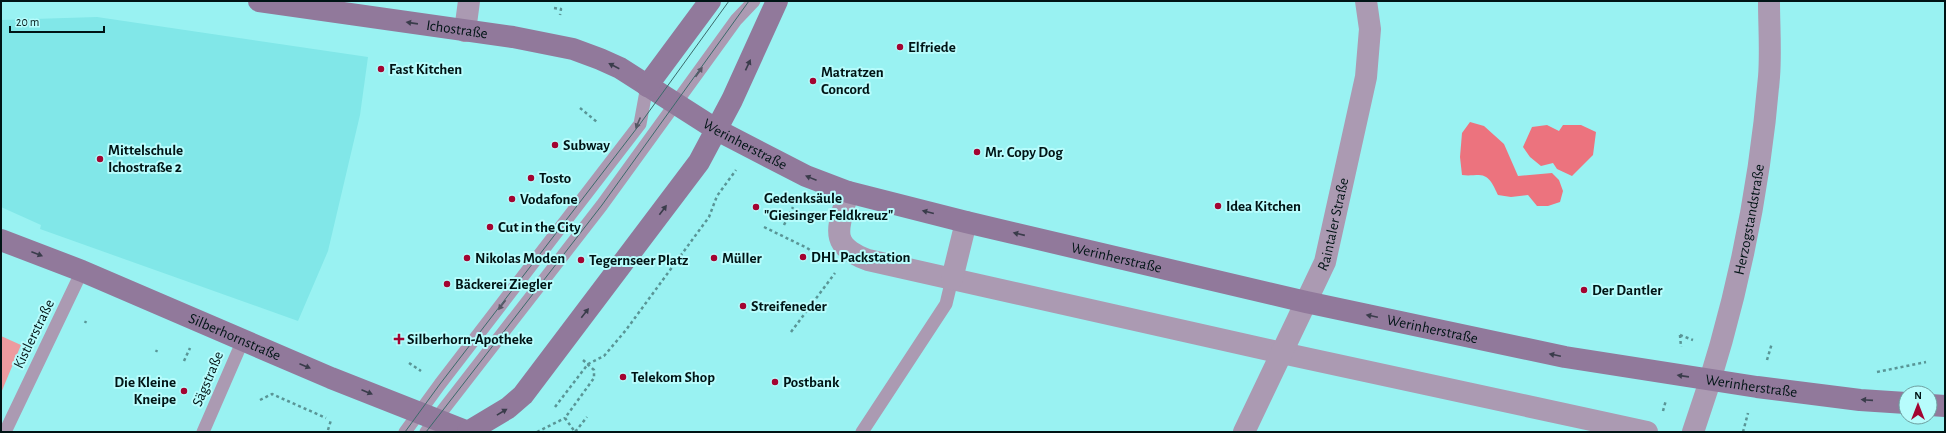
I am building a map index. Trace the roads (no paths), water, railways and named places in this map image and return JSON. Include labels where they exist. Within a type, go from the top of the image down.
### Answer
[{"type":"main road","name":"Ichostraße","points":[[259,1],[513,37],[573,49],[600,58],[648,86]]},
{"type":"main road","points":[[648,86],[710,1]]},
{"type":"main road","points":[[468,432],[508,408],[523,395],[698,162],[717,130],[777,1]]},
{"type":"main road","name":"Werinherstraße","points":[[648,86],[717,130],[806,176],[848,192],[966,222],[1306,302],[1565,357],[1711,380],[1852,399],[1898,402]]},
{"type":"main road","name":"Silberhornstraße","points":[[1,240],[82,271],[243,340],[426,422],[468,432]]},
{"type":"street","points":[[465,31],[469,1]]},
{"type":"street","name":"Raintaler Straße","points":[[1244,432],[1325,262],[1364,84],[1370,29],[1366,1]]},
{"type":"street","name":"Herzogstandstraße","points":[[1693,432],[1720,350],[1755,194],[1769,76],[1769,1]]},
{"type":"street","points":[[848,192],[838,230],[843,245],[853,254],[868,260],[1282,353],[1647,432]]},
{"type":"street","points":[[952,279],[966,222]]},
{"type":"lane","points":[[405,432],[426,422],[511,323],[593,217],[736,20],[754,1]]},
{"type":"lane","points":[[426,422],[640,124],[648,86]]},
{"type":"lane","name":"Kistlerstraße","points":[[4,432],[82,271]]},
{"type":"lane","points":[[862,432],[946,304],[952,279]]},
{"type":"lane","name":"Sägstraße","points":[[203,432],[243,340]]},
{"type":"tram line","points":[[405,432],[440,384],[640,124],[729,1]]},
{"type":"tram line","points":[[426,432],[602,205],[749,1]]},
{"type":"place","name":"Elfriede","points":[[900,47]]},
{"type":"place","name":"Fast Kitchen","points":[[381,69]]},
{"type":"place","name":"Matratzen Concord","points":[[813,81]]},
{"type":"place","name":"Subway","points":[[555,145]]},
{"type":"place","name":"Mr. Copy Dog","points":[[977,152]]},
{"type":"place","name":"Mittelschule Ichostraße 2","points":[[100,159]]},
{"type":"place","name":"Tosto","points":[[531,178]]},
{"type":"place","name":"Vodafone","points":[[512,199]]},
{"type":"place","name":"Idea Kitchen","points":[[1218,206]]},
{"type":"place","name":"Gedenksäule \"Giesinger Feldkreuz\"","points":[[756,207]]},
{"type":"place","name":"Cut in the City","points":[[490,227]]},
{"type":"place","name":"DHL Packstation","points":[[803,257]]},
{"type":"place","name":"Nikolas Moden","points":[[467,258]]},
{"type":"place","name":"Müller","points":[[714,258]]},
{"type":"place","name":"Tegernseer Platz","points":[[581,260]]},
{"type":"place","name":"Bäckerei Ziegler","points":[[447,284]]},
{"type":"place","name":"Der Dantler","points":[[1584,290]]},
{"type":"place","name":"Streifeneder","points":[[743,306]]},
{"type":"place","name":"Silberhorn-Apotheke","points":[[399,339]]},
{"type":"place","name":"Telekom Shop","points":[[623,377]]},
{"type":"place","name":"Postbank","points":[[775,382]]},
{"type":"place","name":"Die Kleine Kneipe","points":[[184,391]]}]
